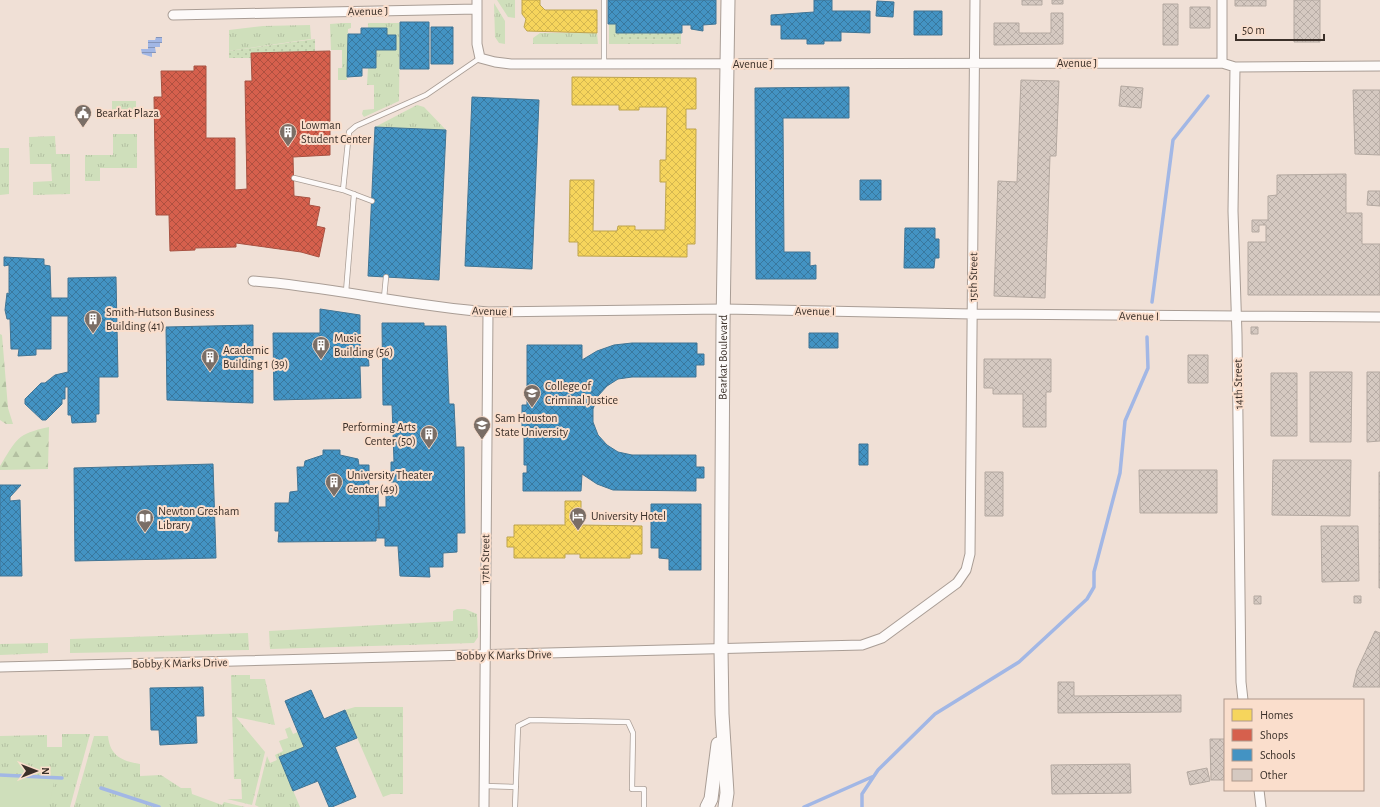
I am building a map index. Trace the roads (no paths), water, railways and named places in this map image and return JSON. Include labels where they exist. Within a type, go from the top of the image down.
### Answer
[{"type":"street","name":"Bearkat Boulevard","points":[[724,807],[727,793],[722,714],[721,649],[723,309],[728,0]]},
{"type":"street","name":"15th Street","points":[[970,554],[975,0]]},
{"type":"street","points":[[1222,0],[1222,63]]},
{"type":"street","name":"Avenue J","points":[[173,15],[477,4],[477,44],[480,58],[511,64],[1222,63],[1235,67],[1380,66]]},
{"type":"street","name":"14th Street","points":[[1235,67],[1233,211],[1243,699]]},
{"type":"street","name":"Avenue I","points":[[253,280],[304,285],[452,309],[488,312],[723,309],[972,314],[1380,317]]},
{"type":"street","name":"17th Street","points":[[484,807],[484,655],[488,312]]},
{"type":"street","name":"Bobby K Marks Drive","points":[[0,667],[862,646],[882,638],[958,583],[966,570],[970,554]]},
{"type":"street","name":"Bearkat Boulevard","points":[[707,807],[711,799],[722,714]]},
{"type":"street","points":[[1259,791],[1261,807]]},
{"type":"lane","points":[[604,0],[604,64]]},
{"type":"lane","points":[[343,190],[349,132],[356,126],[426,95],[480,58]]},
{"type":"lane","points":[[294,178],[343,190],[372,201]]},
{"type":"lane","points":[[346,292],[354,194]]},
{"type":"lane","points":[[384,298],[386,277]]},
{"type":"lane","points":[[515,807],[517,731],[518,726],[521,723],[530,720],[624,721],[631,724],[633,733],[632,789],[644,789],[644,807]]},
{"type":"lane","points":[[484,786],[516,787]]},
{"type":"water","points":[[156,37],[162,37],[162,43],[160,43],[160,47],[155,47],[156,53],[152,53],[152,57],[142,54],[141,49],[148,49],[148,40],[155,40]]},
{"type":"waterway","points":[[1152,302],[1173,140],[1208,96]]},
{"type":"waterway","points":[[862,807],[862,794],[878,770],[935,714],[1019,662],[1087,599],[1094,587],[1094,572],[1120,473],[1125,421],[1148,368],[1147,337]]},
{"type":"waterway","points":[[0,775],[62,778]]},
{"type":"waterway","points":[[804,807],[874,776]]},
{"type":"waterway","points":[[101,788],[159,807]]},
{"type":"place","name":"Bearkat Plaza","points":[[83,128]]},
{"type":"place","name":"Lowman Student Center","points":[[288,147]]},
{"type":"place","name":"Smith-Hutson Business Building (41)","points":[[93,334]]},
{"type":"place","name":"Music Building (56)","points":[[321,360]]},
{"type":"place","name":"Academic Building 1 (39)","points":[[210,372]]},
{"type":"place","name":"College of Criminal Justice","points":[[532,408]]},
{"type":"place","name":"Sam Houston State University","points":[[482,440]]},
{"type":"place","name":"Performing Arts Center (50)","points":[[429,449]]},
{"type":"place","name":"University Theater Center (49)","points":[[334,497]]},
{"type":"place","name":"University Hotel","points":[[578,531]]},
{"type":"place","name":"Newton Gresham Library","points":[[145,533]]}]
